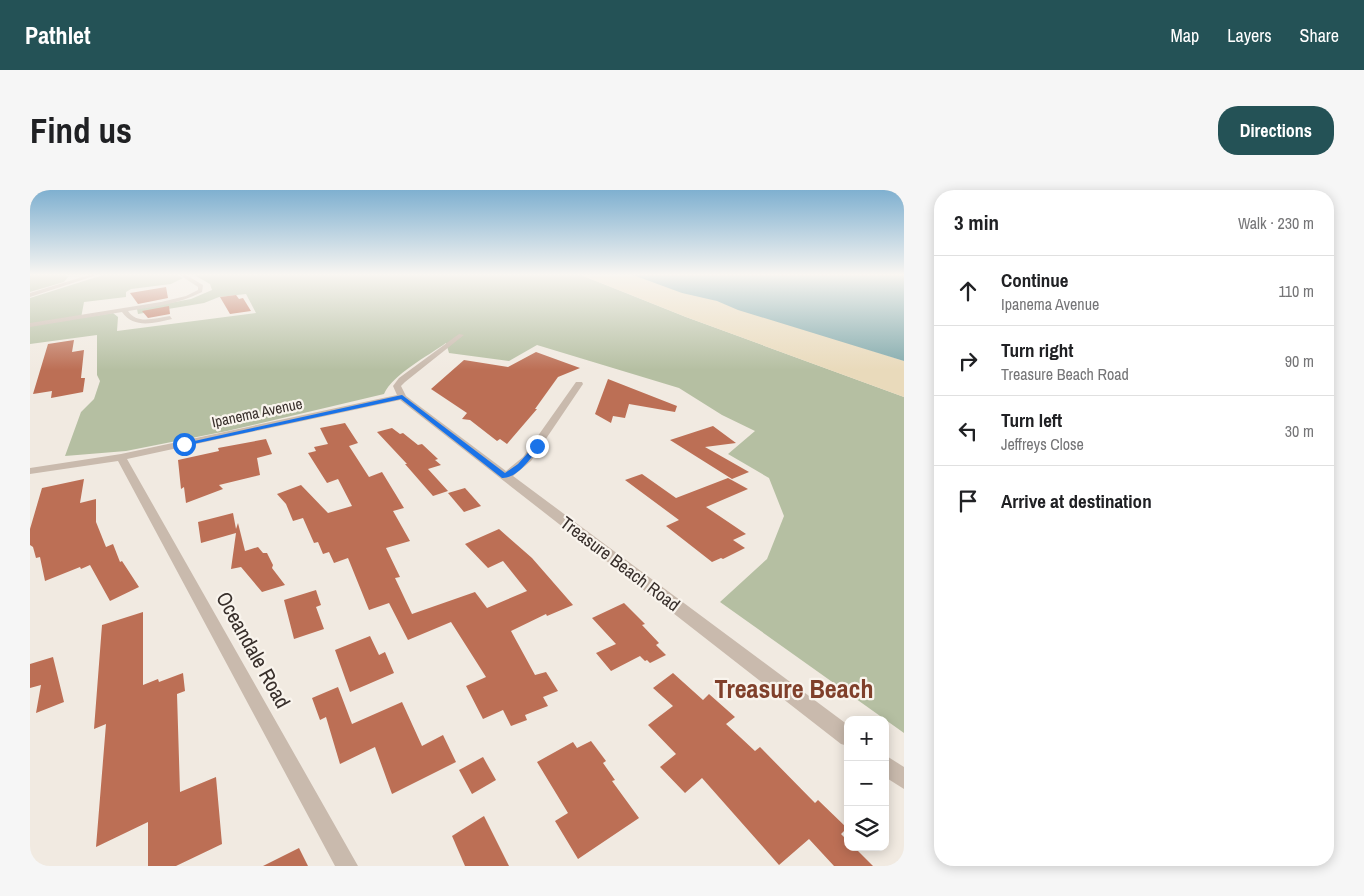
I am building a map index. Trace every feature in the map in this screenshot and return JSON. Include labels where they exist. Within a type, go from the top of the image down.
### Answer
[{"type":"street","points":[[30,325],[143,307]]},
{"type":"street","points":[[124,310],[135,322],[170,318]]},
{"type":"street","points":[[400,392],[402,380],[461,335]]},
{"type":"street","points":[[505,477],[527,459],[579,384]]},
{"type":"street","name":"Ipanema Avenue","points":[[30,471],[120,457],[400,392]]},
{"type":"street","name":"Treasure Beach Road","points":[[400,392],[505,477],[844,734]]},
{"type":"street","name":"Oceandale Road","points":[[120,457],[346,866]]},
{"type":"street","points":[[889,768],[904,779]]},
{"type":"green space","points":[[30,307],[83,307],[81,318],[113,313],[118,317],[117,331],[256,313],[253,307],[660,307],[904,397],[904,733],[889,722],[889,716],[880,716],[720,602],[767,559],[784,516],[769,478],[728,454],[755,431],[722,415],[679,388],[537,345],[509,361],[449,353],[446,343],[395,379],[384,394],[227,431],[126,451],[65,456],[81,412],[94,399],[100,381],[97,375],[97,335],[30,344]]},
{"type":"green space","points":[[150,307],[183,307],[138,314],[137,309]]},
{"type":"sand","points":[[660,307],[734,307],[904,361],[904,397]]},
{"type":"water","points":[[730,307],[904,307],[904,361]]},
{"type":"building","points":[[169,307],[170,314],[148,318],[142,311]]},
{"type":"building","points":[[226,307],[248,307],[251,311],[230,314]]},
{"type":"building","points":[[74,340],[72,352],[84,350],[81,378],[85,378],[83,392],[51,398],[52,391],[33,394],[48,344]]},
{"type":"building","points":[[536,352],[580,368],[558,377],[535,409],[537,409],[507,444],[500,439],[497,441],[470,420],[462,419],[467,413],[431,389],[464,360],[508,367]]},
{"type":"building","points":[[608,379],[677,406],[675,412],[629,404],[625,418],[613,416],[611,423],[595,414]]},
{"type":"building","points":[[345,423],[358,443],[349,446],[369,477],[382,472],[404,508],[393,511],[410,541],[386,548],[400,577],[395,578],[412,614],[475,592],[487,608],[527,591],[503,561],[488,568],[465,544],[499,529],[532,558],[573,605],[547,616],[546,614],[511,631],[535,675],[546,672],[558,691],[543,697],[548,706],[525,715],[527,720],[511,726],[503,710],[483,719],[466,686],[486,677],[451,622],[408,640],[389,603],[369,610],[348,558],[334,563],[329,552],[323,554],[318,542],[314,543],[303,518],[293,521],[286,504],[277,494],[301,485],[328,513],[352,506],[338,479],[327,483],[308,453],[316,451],[314,447],[328,444],[320,428]]},
{"type":"building","points":[[713,426],[736,443],[705,447],[749,472],[732,479],[670,440]]},
{"type":"building","points":[[392,428],[400,434],[403,433],[418,445],[422,444],[438,459],[435,460],[441,465],[428,469],[448,491],[433,496],[405,464],[407,464],[377,432]]},
{"type":"building","points":[[266,439],[272,454],[257,458],[260,475],[219,485],[223,489],[186,503],[184,487],[181,489],[178,460],[219,451],[218,448]]},
{"type":"building","points":[[642,474],[676,498],[728,478],[748,489],[706,507],[746,534],[733,540],[745,548],[723,559],[712,562],[666,526],[679,520],[625,480]]},
{"type":"building","points":[[84,479],[80,503],[96,499],[96,522],[106,547],[113,544],[120,562],[122,561],[139,587],[110,601],[90,565],[45,581],[40,557],[36,558],[33,547],[30,545],[30,529],[42,488]]},
{"type":"building","points":[[465,488],[481,506],[464,512],[448,493]]},
{"type":"building","points":[[233,513],[236,529],[238,523],[245,551],[258,547],[263,553],[267,553],[273,565],[272,568],[285,585],[262,592],[241,567],[231,569],[236,533],[201,543],[198,522]]},
{"type":"building","points":[[316,590],[321,605],[316,607],[324,629],[294,639],[284,600]]},
{"type":"building","points":[[624,603],[645,624],[642,625],[659,643],[656,645],[666,655],[650,663],[640,656],[611,671],[596,653],[616,644],[592,618]]},
{"type":"building","points":[[143,612],[143,685],[158,679],[159,682],[183,673],[185,691],[177,694],[180,792],[216,777],[222,844],[176,866],[148,866],[148,822],[96,847],[106,724],[94,729],[102,625]]},
{"type":"building","points":[[370,636],[379,655],[385,652],[394,673],[350,692],[335,650]]},
{"type":"building","points":[[53,657],[64,702],[36,713],[41,685],[30,688],[30,664]]},
{"type":"building","points":[[673,673],[703,700],[709,694],[735,717],[726,724],[755,751],[760,747],[815,803],[818,800],[844,825],[844,831],[841,834],[844,837],[844,851],[858,851],[873,866],[834,866],[809,839],[779,865],[702,778],[685,793],[660,767],[676,754],[648,725],[673,706],[653,688]]},
{"type":"building","points":[[338,687],[352,724],[402,702],[422,746],[443,735],[456,762],[392,794],[375,747],[340,764],[326,717],[320,720],[312,698]]},
{"type":"building","points":[[591,741],[606,761],[603,763],[615,780],[612,781],[639,818],[578,859],[555,821],[568,813],[537,762],[573,742],[577,748]]},
{"type":"building","points":[[483,757],[496,780],[472,794],[459,770]]},
{"type":"building","points":[[484,816],[509,866],[465,866],[452,836]]},
{"type":"building","points":[[299,848],[308,866],[263,866]]},
{"type":"district","name":"Treasure Beach","points":[[794,689]]},
{"type":"route","points":[[184,444],[402,397],[505,477],[520,466],[537,446]]}]
